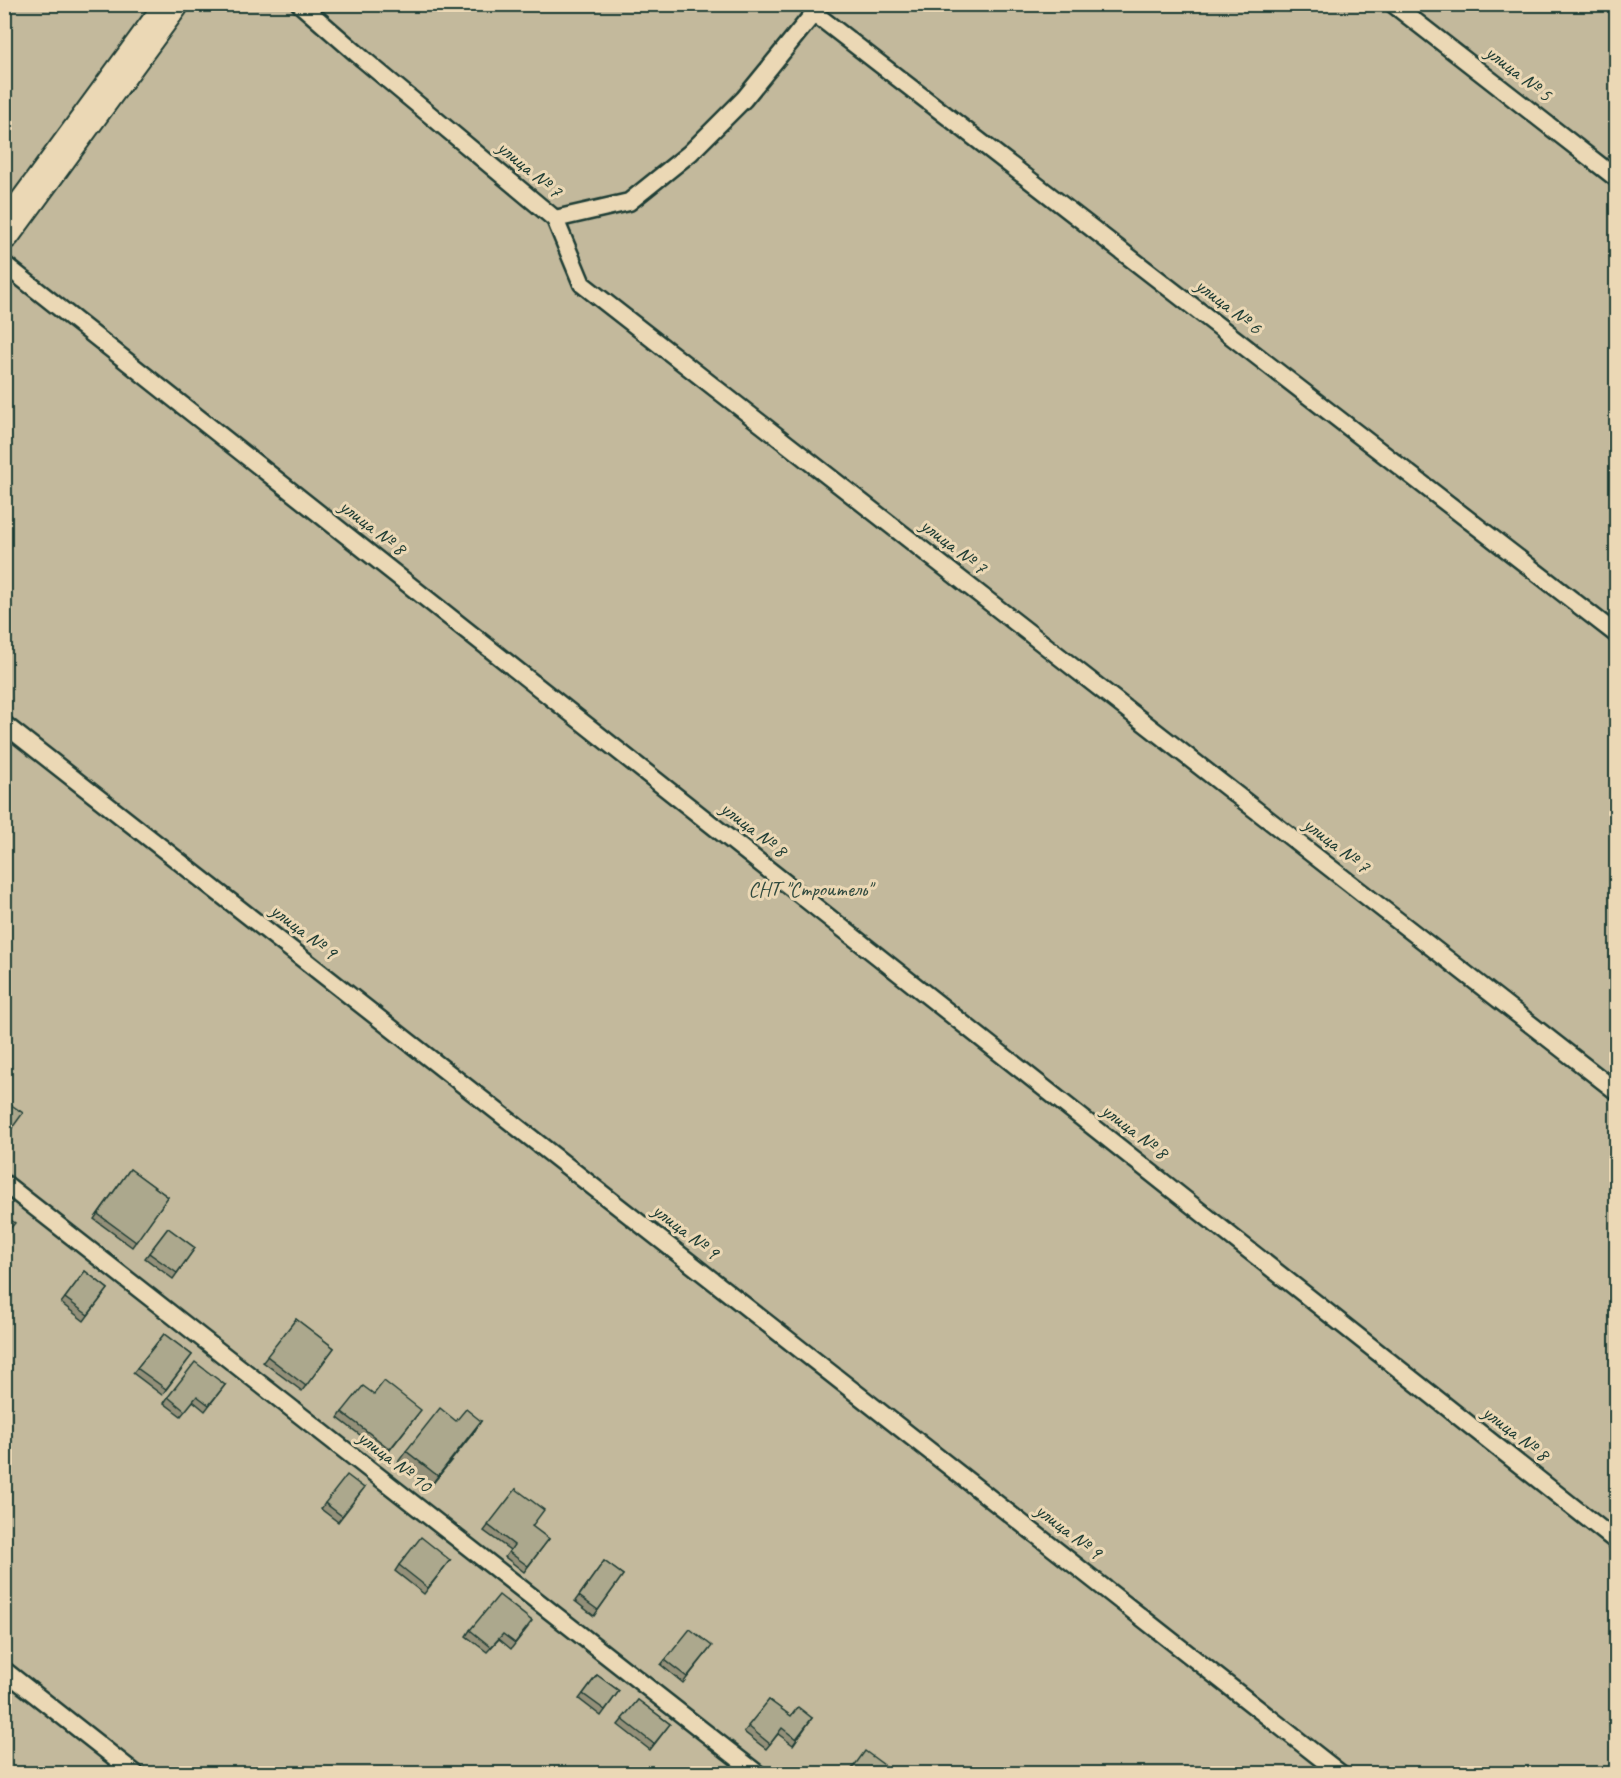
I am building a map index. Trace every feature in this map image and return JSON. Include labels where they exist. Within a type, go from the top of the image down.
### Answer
[{"type":"street","points":[[4,233],[172,4]]},
{"type":"lane","name":"улица № 7","points":[[300,4],[555,219],[582,284],[1617,1091]]},
{"type":"lane","name":"улица № 5","points":[[1393,4],[1617,178]]},
{"type":"lane","points":[[555,219],[629,202],[638,195],[690,153],[744,99],[816,9]]},
{"type":"lane","name":"улица № 6","points":[[816,9],[1617,634]]},
{"type":"lane","name":"улица № 8","points":[[4,264],[1617,1541]]},
{"type":"lane","name":"улица № 9","points":[[4,723],[1341,1773]]},
{"type":"lane","name":"улица № 10","points":[[4,1183],[758,1773]]},
{"type":"lane","points":[[4,1670],[136,1773]]},
{"type":"green space","name":"СНТ \"Строитель\"","points":[[5,5],[1616,5],[1616,1773],[5,1773]]},
{"type":"building","points":[[4,1100],[23,1113],[4,1139]]},
{"type":"building","points":[[130,1169],[168,1197],[136,1242],[98,1214]]},
{"type":"building","points":[[4,1215],[15,1223],[4,1236]]},
{"type":"building","points":[[168,1228],[195,1248],[177,1273],[149,1253]]},
{"type":"building","points":[[85,1271],[108,1289],[88,1315],[65,1298]]},
{"type":"building","points":[[296,1319],[334,1348],[306,1386],[267,1356]]},
{"type":"building","points":[[164,1334],[192,1355],[166,1389],[137,1368]]},
{"type":"building","points":[[195,1362],[225,1385],[209,1405],[197,1396],[185,1411],[168,1397]]},
{"type":"building","points":[[384,1381],[421,1410],[390,1449],[342,1412],[363,1386],[374,1394]]},
{"type":"building","points":[[440,1408],[456,1421],[466,1409],[481,1421],[438,1476],[406,1451]]},
{"type":"building","points":[[347,1475],[364,1488],[342,1516],[325,1503]]},
{"type":"building","points":[[516,1489],[544,1510],[532,1526],[549,1539],[528,1566],[509,1552],[514,1545],[488,1525]]},
{"type":"building","points":[[421,1537],[450,1560],[428,1588],[399,1565]]},
{"type":"building","points":[[604,1561],[623,1575],[598,1610],[579,1596]]},
{"type":"building","points":[[499,1595],[532,1621],[515,1643],[503,1634],[491,1647],[470,1630]]},
{"type":"building","points":[[690,1629],[712,1646],[687,1677],[665,1660]]},
{"type":"building","points":[[597,1675],[619,1691],[605,1710],[583,1694]]},
{"type":"building","points":[[638,1700],[670,1724],[654,1744],[622,1719]]},
{"type":"building","points":[[769,1700],[791,1716],[798,1707],[812,1718],[796,1739],[782,1728],[770,1744],[748,1726]]},
{"type":"building","points":[[865,1751],[895,1773],[849,1773]]}]
